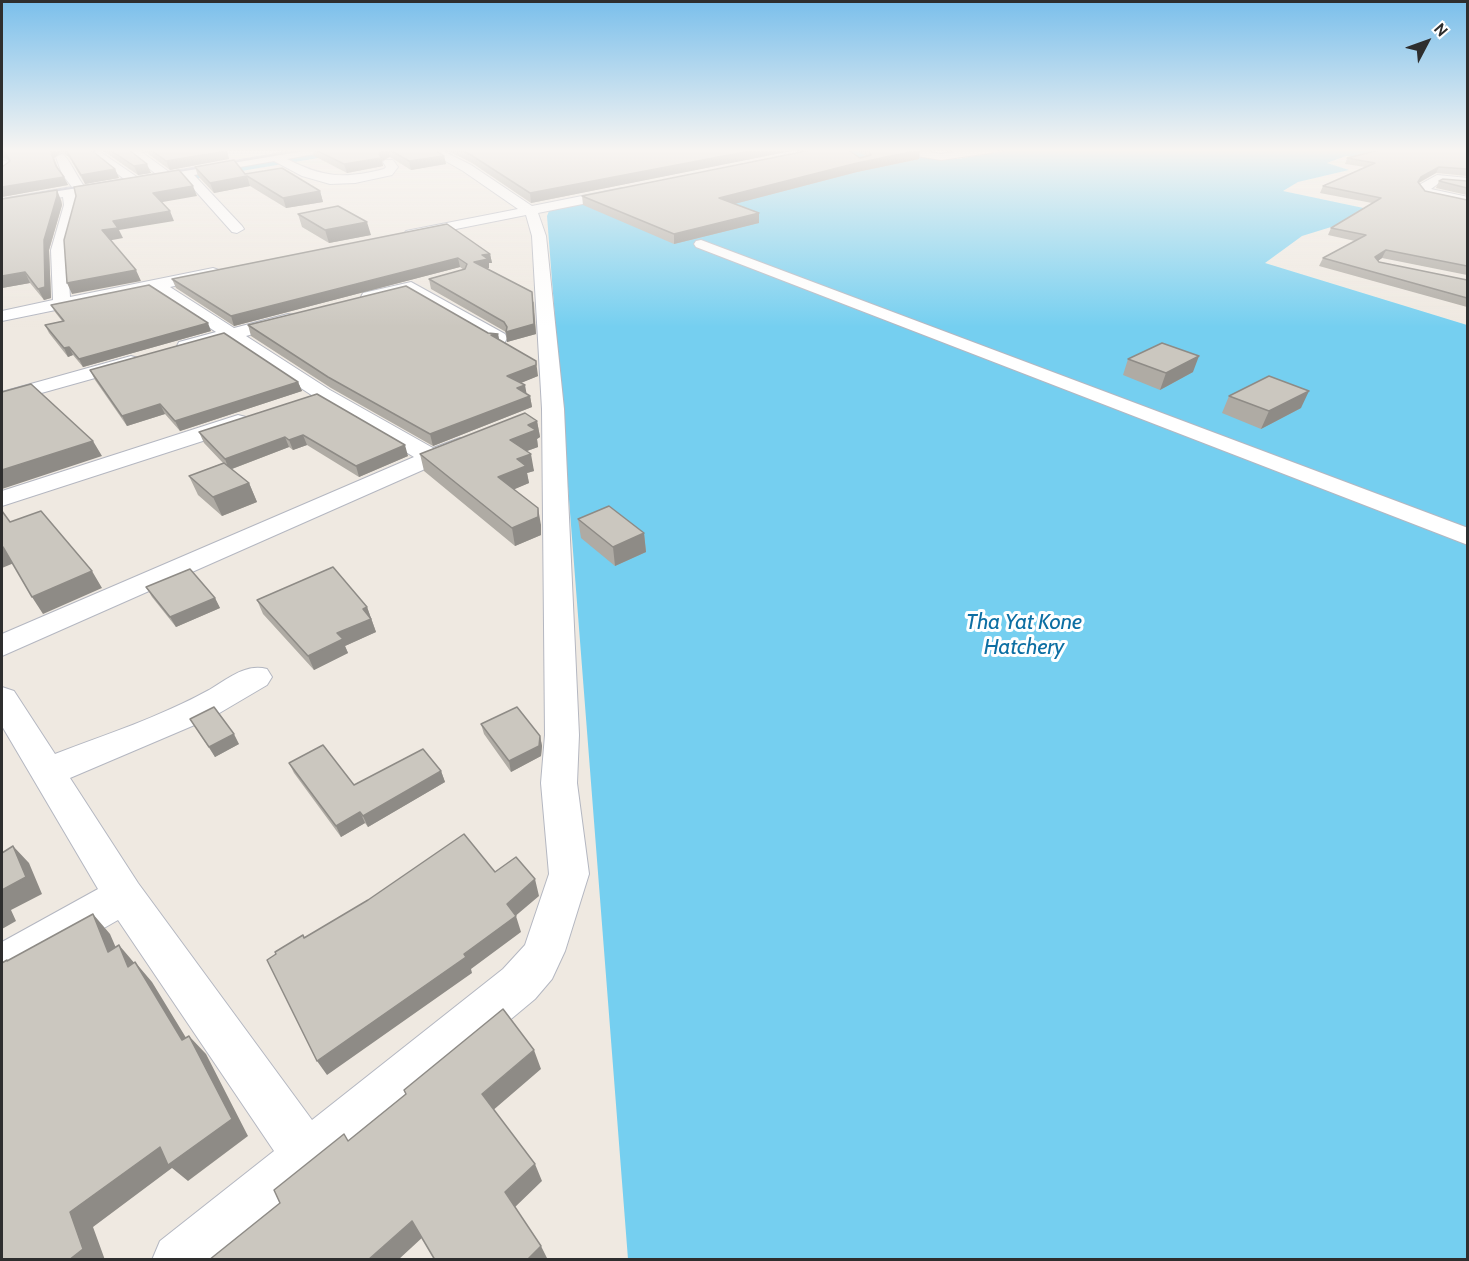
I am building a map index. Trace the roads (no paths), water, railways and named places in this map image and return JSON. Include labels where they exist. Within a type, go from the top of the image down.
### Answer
[{"type":"street","points":[[62,304],[59,250],[70,209]]},
{"type":"street","points":[[218,209],[237,229]]},
{"type":"street","points":[[178,1260],[306,1154],[519,984],[537,965],[569,874],[559,783],[562,735],[542,414],[539,236],[531,211],[528,209]]},
{"type":"street","points":[[398,237],[541,209]]},
{"type":"street","points":[[468,223],[480,236]]},
{"type":"street","points":[[701,244],[1467,537]]},
{"type":"street","points":[[2,316],[224,271]]},
{"type":"street","points":[[349,302],[431,282]]},
{"type":"street","points":[[156,285],[323,394],[431,457]]},
{"type":"street","points":[[411,287],[498,338]]},
{"type":"street","points":[[173,350],[306,314]]},
{"type":"street","points":[[2,398],[150,356]]},
{"type":"street","points":[[301,401],[323,394]]},
{"type":"street","points":[[2,499],[257,416]]},
{"type":"street","points":[[2,646],[431,457],[486,435]]},
{"type":"street","points":[[47,772],[199,710],[256,677]]},
{"type":"street","points":[[2,699],[124,896],[306,1154]]},
{"type":"street","points":[[2,964],[124,896]]},
{"type":"water","name":"Tha Yat Kone Hatchery","points":[[559,209],[1373,210],[1344,223],[1302,236],[1265,263],[1467,325],[1467,1259],[628,1259],[547,216],[549,211]]}]
